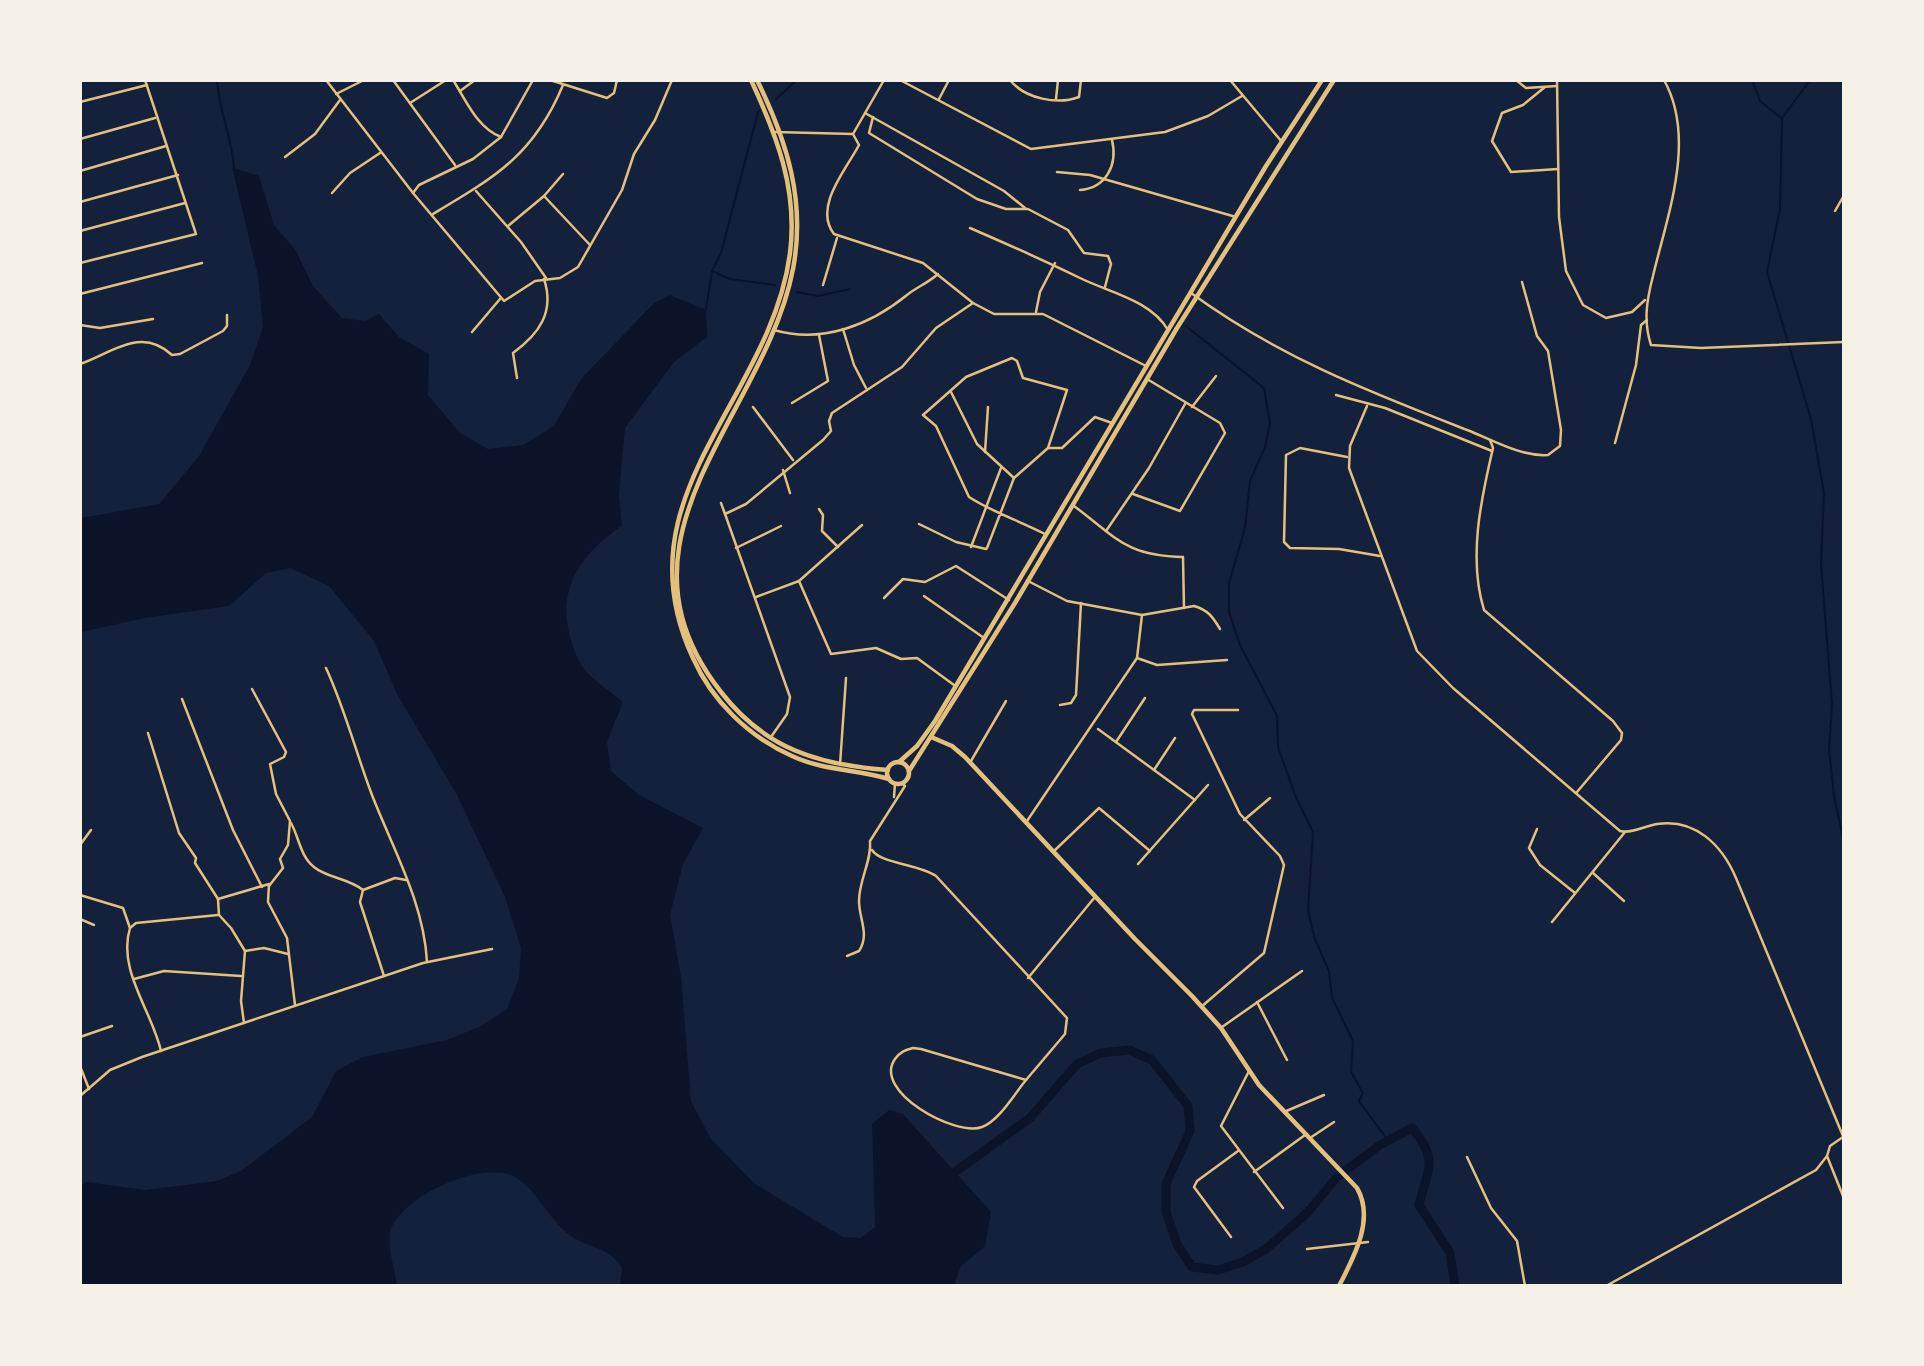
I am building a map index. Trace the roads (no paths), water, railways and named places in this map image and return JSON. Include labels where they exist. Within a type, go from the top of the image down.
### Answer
[{"type":"main road","points":[[751,80],[778,132],[785,166],[791,200],[787,269],[768,328],[682,503],[672,556],[675,604],[683,637],[702,676],[720,701],[752,733],[787,754],[818,766],[902,783],[908,778],[909,771],[1028,581],[1177,328],[1334,80]]},
{"type":"main road","points":[[757,80],[778,132],[797,195],[797,236],[789,284],[774,330],[687,506],[680,536],[678,573],[686,624],[702,665],[740,714],[770,738],[795,751],[840,766],[888,770],[924,735],[956,686],[1169,327],[1322,80]]},
{"type":"main road","points":[[972,660],[977,664]]},
{"type":"main road","points":[[961,677],[967,681]]},
{"type":"main road","points":[[931,737],[952,746],[1027,821],[1221,1028],[1249,1071],[1284,1112],[1354,1183],[1364,1209],[1359,1242],[1339,1286]]},
{"type":"main road","points":[[899,762],[909,771]]},
{"type":"main road","points":[[888,770],[890,780]]},
{"type":"street","points":[[326,80],[413,193],[500,299],[508,301],[533,283],[560,278],[573,271],[622,190],[634,154],[655,120],[670,81]]},
{"type":"street","points":[[336,94],[363,80]]},
{"type":"street","points":[[393,80],[456,166]]},
{"type":"street","points":[[410,103],[446,80]]},
{"type":"street","points":[[453,80],[487,129],[501,137]]},
{"type":"street","points":[[460,91],[474,80]]},
{"type":"street","points":[[413,193],[419,185],[482,153],[501,137],[533,80]]},
{"type":"street","points":[[550,80],[610,98],[617,80]]},
{"type":"street","points":[[853,134],[884,80]]},
{"type":"street","points":[[900,80],[1031,149],[1165,132],[1208,116],[1242,96]]},
{"type":"street","points":[[939,99],[949,80]]},
{"type":"street","points":[[1010,80],[1031,95],[1056,99],[1079,97],[1081,80]]},
{"type":"street","points":[[1056,99],[1059,80]]},
{"type":"street","points":[[1230,80],[1282,142]]},
{"type":"street","points":[[1517,80],[1526,88],[1557,86]]},
{"type":"street","points":[[1557,80],[1562,248],[1574,291],[1590,310],[1606,318],[1632,312],[1645,300]]},
{"type":"street","points":[[1664,80],[1677,120],[1678,156],[1645,300],[1651,345],[1701,348],[1843,342]]},
{"type":"street","points":[[80,102],[146,83],[155,118],[196,234],[80,263]]},
{"type":"street","points":[[431,215],[476,191],[506,168],[540,130],[563,85]]},
{"type":"street","points":[[1545,86],[1523,105],[1502,113],[1492,141],[1511,172],[1558,169]]},
{"type":"street","points":[[285,157],[315,134],[341,100]]},
{"type":"street","points":[[865,113],[1003,191],[1025,208],[1068,230],[1084,253],[1108,256],[1111,264],[1105,287]]},
{"type":"street","points":[[873,117],[869,133],[962,190],[997,207],[1025,208]]},
{"type":"street","points":[[80,139],[155,118]]},
{"type":"street","points":[[778,132],[853,134]]},
{"type":"street","points":[[853,134],[859,145],[836,186],[827,214],[830,229],[837,237],[905,256],[938,274],[972,303],[998,315],[1035,312],[1060,321],[1146,366]]},
{"type":"street","points":[[1080,190],[1096,188],[1105,180],[1113,157],[1112,139]]},
{"type":"street","points":[[80,171],[166,146]]},
{"type":"street","points":[[332,193],[350,173],[382,152]]},
{"type":"street","points":[[1057,172],[1076,173],[1197,203],[1236,217]]},
{"type":"street","points":[[508,226],[544,196],[563,174]]},
{"type":"street","points":[[80,202],[177,175]]},
{"type":"street","points":[[476,191],[508,226],[546,279],[550,302],[535,334],[513,353],[517,378]]},
{"type":"street","points":[[544,196],[590,245]]},
{"type":"street","points":[[1835,211],[1843,197]]},
{"type":"street","points":[[80,232],[186,203]]},
{"type":"street","points":[[970,228],[1105,287],[1158,316],[1169,327]]},
{"type":"street","points":[[824,285],[837,237]]},
{"type":"street","points":[[80,294],[202,262]]},
{"type":"street","points":[[1035,312],[1040,292],[1055,263]]},
{"type":"street","points":[[774,330],[798,337],[844,329],[889,310],[938,274]]},
{"type":"street","points":[[1484,437],[1543,456],[1552,454],[1560,446],[1561,430],[1548,351],[1537,336],[1522,282]]},
{"type":"street","points":[[1191,292],[1310,366],[1491,440],[1492,451],[1478,517],[1479,571],[1484,610],[1613,721],[1622,733],[1619,743],[1577,793]]},
{"type":"street","points":[[472,332],[500,299]]},
{"type":"street","points":[[725,514],[746,503],[831,431],[828,421],[832,413],[902,367],[936,328],[972,303]]},
{"type":"street","points":[[80,364],[124,344],[136,342],[160,344],[172,355],[180,354],[223,331],[228,326],[227,315]]},
{"type":"street","points":[[80,325],[100,328],[152,319]]},
{"type":"street","points":[[1615,443],[1636,366],[1642,325],[1647,320]]},
{"type":"street","points":[[844,329],[854,365],[867,389]]},
{"type":"street","points":[[792,403],[828,381],[819,335]]},
{"type":"street","points":[[919,524],[971,547],[987,548],[1000,511],[1014,478],[1048,448],[1067,390],[1023,378],[1014,358],[970,375],[923,415],[936,426],[969,496],[1000,511],[1047,535]]},
{"type":"street","points":[[1192,407],[1216,376]]},
{"type":"street","points":[[1133,494],[1177,512],[1183,509],[1225,433],[1220,423],[1147,379]]},
{"type":"street","points":[[951,392],[967,428],[985,454],[1014,478]]},
{"type":"street","points":[[1336,395],[1394,411],[1452,438],[1492,451]]},
{"type":"street","points":[[1106,531],[1133,494],[1185,404]]},
{"type":"street","points":[[1367,405],[1359,418],[1348,457],[1417,651],[1453,688],[1625,832]]},
{"type":"street","points":[[753,407],[794,461]]},
{"type":"street","points":[[985,454],[988,407]]},
{"type":"street","points":[[1048,448],[1062,448],[1095,417],[1112,423]]},
{"type":"street","points":[[1348,457],[1300,448],[1286,455],[1284,542],[1290,548],[1339,549],[1381,556]]},
{"type":"street","points":[[971,547],[1001,467]]},
{"type":"street","points":[[783,470],[790,493]]},
{"type":"street","points":[[722,503],[790,697],[786,713],[770,738]]},
{"type":"street","points":[[1072,504],[1138,552],[1158,557],[1182,557],[1184,608]]},
{"type":"street","points":[[819,509],[823,515],[822,531],[838,547]]},
{"type":"street","points":[[756,597],[799,581],[862,525]]},
{"type":"street","points":[[736,548],[781,526]]},
{"type":"street","points":[[884,598],[903,579],[925,582],[958,566],[1009,600]]},
{"type":"street","points":[[799,581],[831,654],[876,648],[901,659],[917,657],[956,686]]},
{"type":"street","points":[[1028,581],[1067,601],[1142,615],[1184,608],[1206,610],[1220,629]]},
{"type":"street","points":[[924,596],[985,639]]},
{"type":"street","points":[[1060,705],[1071,703],[1076,698],[1081,603]]},
{"type":"street","points":[[1027,821],[1137,658],[1142,615]]},
{"type":"street","points":[[1137,658],[1157,665],[1227,660]]},
{"type":"street","points":[[326,668],[372,794],[408,880],[422,925],[427,962]]},
{"type":"street","points":[[840,766],[846,678]]},
{"type":"street","points":[[252,689],[261,712],[284,747],[285,755],[270,764],[275,793],[304,855],[314,867],[336,875],[363,890],[395,878],[408,880]]},
{"type":"street","points":[[1116,742],[1145,698]]},
{"type":"street","points":[[182,699],[233,830],[262,887]]},
{"type":"street","points":[[970,762],[984,743],[1006,701]]},
{"type":"street","points":[[1201,1007],[1264,953],[1284,868],[1283,860],[1244,820],[1226,789],[1192,714],[1194,710],[1238,710]]},
{"type":"street","points":[[1098,729],[1195,800]]},
{"type":"street","points":[[148,733],[179,833],[218,899],[219,915],[231,928],[245,951],[242,976],[244,1023]]},
{"type":"street","points":[[1154,770],[1175,738]]},
{"type":"street","points":[[890,780],[895,784],[894,799]]},
{"type":"street","points":[[902,783],[905,786],[894,799],[870,841],[872,850],[879,858],[921,867],[936,876],[1067,1018],[1068,1024],[1065,1034],[1026,1080],[986,1126],[970,1128],[938,1119],[902,1094],[889,1074],[902,1052],[913,1048],[1026,1080]]},
{"type":"street","points":[[1138,864],[1208,785]]},
{"type":"street","points":[[1244,820],[1270,798]]},
{"type":"street","points":[[1054,850],[1099,808],[1150,851]]},
{"type":"street","points":[[290,821],[288,845],[280,859],[283,868],[269,886],[268,902],[287,937],[295,1005]]},
{"type":"street","points":[[1552,922],[1625,832],[1657,824],[1683,825],[1704,835],[1722,851],[1731,866],[1843,1137],[1830,1146],[1827,1156],[1816,1170],[1606,1286]]},
{"type":"street","points":[[1537,829],[1529,848],[1532,857],[1575,893]]},
{"type":"street","points":[[80,845],[91,831]]},
{"type":"street","points":[[847,956],[859,951],[864,940],[859,902],[861,882],[872,850]]},
{"type":"street","points":[[1592,873],[1624,901]]},
{"type":"street","points":[[218,899],[269,886]]},
{"type":"street","points":[[363,890],[360,902],[384,976]]},
{"type":"street","points":[[80,895],[123,908],[130,928],[126,948],[134,979],[155,1026],[161,1051]]},
{"type":"street","points":[[1028,978],[1096,896]]},
{"type":"street","points":[[130,928],[136,923],[219,915]]},
{"type":"street","points":[[80,919],[94,925]]},
{"type":"street","points":[[245,951],[264,948],[288,954]]},
{"type":"street","points":[[80,1096],[114,1068],[161,1051],[427,962],[492,948]]},
{"type":"street","points":[[134,979],[164,971],[242,976]]},
{"type":"street","points":[[1221,1028],[1302,971]]},
{"type":"street","points":[[1257,1002],[1287,1060]]},
{"type":"street","points":[[80,1037],[112,1026]]},
{"type":"street","points":[[80,1066],[89,1089]]},
{"type":"street","points":[[1249,1071],[1221,1122],[1238,1151],[1283,1208]]},
{"type":"street","points":[[1284,1112],[1324,1094]]},
{"type":"street","points":[[1254,1172],[1334,1122]]},
{"type":"street","points":[[1231,1237],[1194,1187],[1197,1181],[1238,1151]]},
{"type":"street","points":[[1827,1156],[1843,1196]]},
{"type":"street","points":[[1467,1157],[1491,1208],[1517,1241],[1525,1286]]},
{"type":"street","points":[[1307,1249],[1368,1242]]},
{"type":"water","points":[[232,167],[259,176],[274,225],[296,251],[313,286],[342,318],[365,321],[379,314],[399,337],[429,354],[428,395],[460,433],[488,449],[523,445],[554,426],[581,379],[654,303],[670,295],[706,310],[707,337],[674,362],[625,428],[619,495],[622,526],[590,554],[578,569],[571,584],[567,620],[571,640],[582,667],[623,702],[607,742],[611,771],[639,795],[703,828],[683,864],[670,915],[681,976],[691,1101],[711,1139],[755,1184],[843,1237],[861,1238],[875,1227],[872,1124],[889,1110],[903,1114],[991,1212],[985,1246],[961,1266],[954,1285],[620,1285],[622,1268],[612,1256],[566,1232],[518,1179],[504,1173],[486,1173],[446,1184],[410,1205],[397,1218],[389,1238],[397,1285],[81,1285],[81,1185],[87,1182],[145,1190],[217,1181],[241,1171],[312,1117],[336,1071],[363,1057],[447,1040],[481,1026],[507,1009],[519,978],[521,948],[505,897],[457,795],[397,694],[374,641],[329,586],[290,568],[266,573],[229,606],[145,618],[81,632],[81,518],[159,504],[199,456],[250,365],[263,327],[258,276]]},
{"type":"waterway","points":[[217,80],[234,168]]},
{"type":"waterway","points":[[776,99],[797,80]]},
{"type":"waterway","points":[[1752,80],[1760,101],[1781,118]]},
{"type":"waterway","points":[[1782,118],[1810,80]]},
{"type":"waterway","points":[[706,309],[712,271],[721,253],[758,112],[761,110]]},
{"type":"waterway","points":[[1782,119],[1780,209],[1767,272],[1811,419],[1824,493],[1821,564],[1832,704],[1829,749],[1834,796],[1843,838]]},
{"type":"waterway","points":[[712,271],[730,279],[775,285]]},
{"type":"waterway","points":[[797,292],[818,296],[850,289]]},
{"type":"waterway","points":[[1186,326],[1264,388],[1270,423],[1265,447],[1250,481],[1245,528],[1229,583],[1229,612],[1240,645],[1277,716],[1278,747],[1295,795],[1313,832],[1308,911],[1315,939],[1329,971],[1332,998],[1353,1041],[1351,1072],[1363,1093],[1359,1101],[1389,1142]]},
{"type":"waterway","points":[[951,1181],[955,1172],[1030,1118],[1077,1064],[1101,1053],[1129,1050],[1152,1060],[1188,1106],[1190,1131],[1166,1184],[1166,1212],[1177,1244],[1192,1267],[1218,1270],[1243,1262],[1266,1249],[1308,1212],[1337,1177],[1380,1145],[1412,1128],[1426,1148],[1429,1165],[1419,1205],[1450,1253],[1455,1286]]}]
